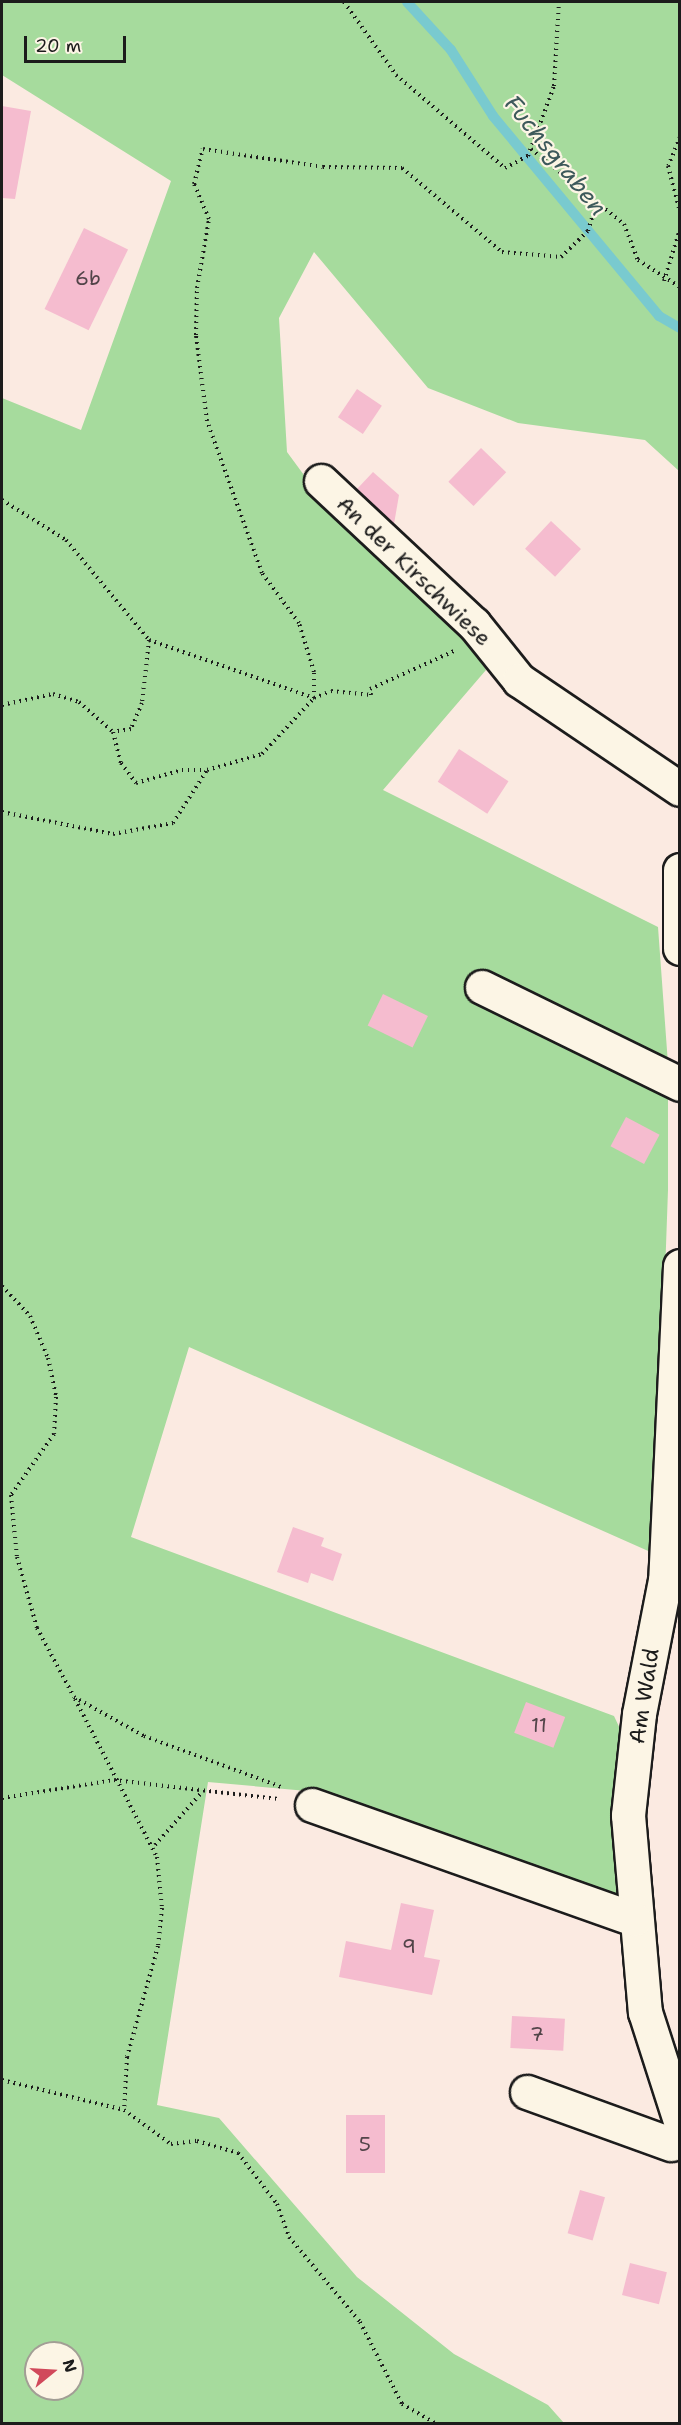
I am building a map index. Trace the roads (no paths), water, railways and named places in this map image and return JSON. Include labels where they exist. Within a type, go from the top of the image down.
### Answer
[{"type":"street","name":"An der Kirschwiese","points":[[321,481],[474,624],[519,680],[680,789]]},
{"type":"street","points":[[680,870],[680,948]]},
{"type":"street","points":[[482,987],[680,1084]]},
{"type":"street","name":"Am Wald","points":[[675,2133],[645,2012],[634,1919],[628,1815],[639,1714],[665,1580],[680,1266]]},
{"type":"street","points":[[312,1805],[634,1919]]},
{"type":"street","points":[[527,2092],[675,2133]]},
{"type":"waterway","name":"Fuchsgraben","points":[[407,2],[451,50],[493,116],[659,316],[680,328]]}]
